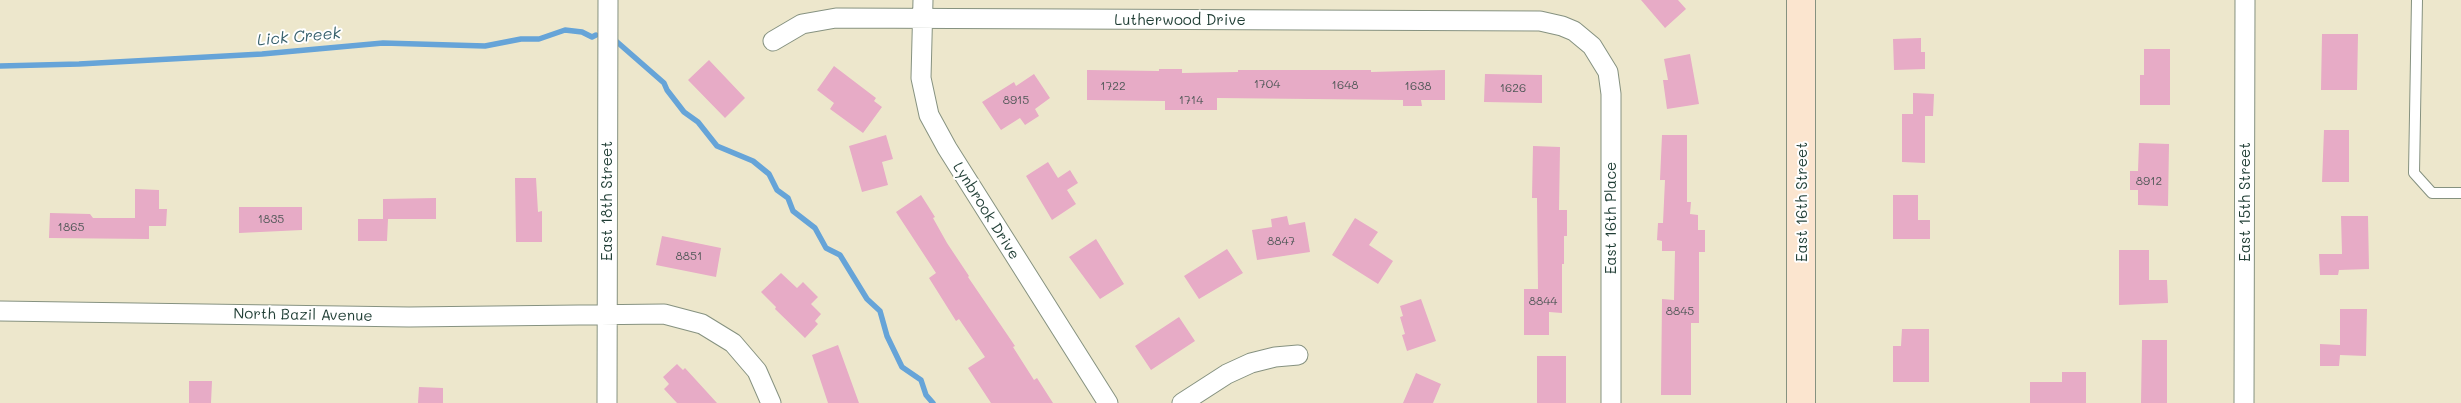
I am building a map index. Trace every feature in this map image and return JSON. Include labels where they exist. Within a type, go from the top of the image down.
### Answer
[{"type":"street","name":"East 18th Street","points":[[607,403],[608,0]]},
{"type":"street","name":"Lynbrook Drive","points":[[923,0],[921,78],[929,115],[937,132],[1108,403]]},
{"type":"street","name":"East 16th Street","points":[[1801,0],[1801,403]]},
{"type":"street","name":"East 15th Street","points":[[2244,403],[2246,0]]},
{"type":"street","name":"Lutherwood Drive","points":[[774,41],[792,28],[823,19],[1540,21],[1562,26],[1586,41]]},
{"type":"street","name":"East 16th Place","points":[[1586,41],[1608,72],[1611,94],[1611,403]]},
{"type":"street","name":"North Bazil Avenue","points":[[0,311],[408,316],[664,314],[691,320],[709,328],[733,343],[744,354],[762,380],[771,403]]},
{"type":"street","points":[[1182,403],[1243,366],[1275,357],[1298,356]]},
{"type":"lane","points":[[2417,0],[2414,173],[2432,193],[2461,193]]},
{"type":"building","points":[[1641,0],[1678,0],[1686,9],[1665,28]]},
{"type":"building","points":[[2322,34],[2358,34],[2357,90],[2321,90]]},
{"type":"building","points":[[1921,38],[1921,52],[1925,52],[1925,69],[1894,70],[1893,39]]},
{"type":"building","points":[[2144,49],[2170,49],[2170,105],[2140,105],[2140,75],[2144,75]]},
{"type":"building","points":[[1690,54],[1699,104],[1667,109],[1663,80],[1668,80],[1664,59]]},
{"type":"building","points":[[709,60],[745,98],[725,118],[688,80]]},
{"type":"building","points":[[834,66],[876,98],[874,101],[882,107],[863,133],[830,109],[834,103],[817,90]]},
{"type":"building","points":[[1159,69],[1182,69],[1182,73],[1238,72],[1238,70],[1371,70],[1371,72],[1445,70],[1445,100],[1421,100],[1422,106],[1403,106],[1403,100],[1217,98],[1217,110],[1165,110],[1165,101],[1087,100],[1087,70],[1159,71]]},
{"type":"building","points":[[1034,74],[1050,98],[1035,109],[1039,116],[1025,125],[1020,118],[1001,130],[982,102],[1014,82],[1016,86]]},
{"type":"building","points":[[1485,74],[1542,75],[1542,103],[1484,102]]},
{"type":"building","points":[[1913,93],[1934,94],[1933,116],[1925,116],[1925,163],[1902,162],[1902,114],[1913,114]]},
{"type":"building","points":[[2324,130],[2349,130],[2349,182],[2322,182]]},
{"type":"building","points":[[886,135],[893,159],[882,162],[888,185],[862,192],[849,146]]},
{"type":"building","points":[[1662,135],[1687,135],[1687,202],[1691,202],[1690,214],[1698,215],[1698,230],[1705,230],[1705,252],[1699,252],[1699,323],[1691,323],[1691,395],[1661,395],[1662,299],[1674,300],[1675,251],[1662,251],[1662,241],[1657,240],[1658,223],[1663,223],[1665,180],[1660,180]]},
{"type":"building","points":[[2139,143],[2169,144],[2168,206],[2138,205],[2138,190],[2130,190],[2130,171],[2138,171]]},
{"type":"building","points":[[1533,146],[1560,147],[1559,210],[1567,210],[1567,236],[1564,236],[1564,264],[1562,264],[1562,313],[1549,312],[1549,335],[1524,335],[1524,289],[1538,289],[1537,198],[1532,198]]},
{"type":"building","points":[[1048,162],[1058,178],[1070,170],[1078,183],[1067,190],[1076,204],[1052,220],[1026,176]]},
{"type":"building","points":[[515,178],[536,178],[538,212],[542,211],[542,242],[516,242]]},
{"type":"building","points":[[135,189],[159,190],[159,209],[167,209],[166,226],[149,226],[149,239],[49,238],[50,213],[90,214],[93,218],[135,218]]},
{"type":"building","points":[[921,195],[968,277],[1015,346],[1013,347],[1034,380],[1037,378],[1053,403],[991,403],[968,368],[985,357],[959,319],[956,321],[929,278],[936,273],[896,212]]},
{"type":"building","points":[[1893,195],[1918,195],[1918,220],[1930,220],[1930,239],[1893,239]]},
{"type":"building","points":[[436,198],[436,219],[383,219],[383,199]]},
{"type":"building","points":[[239,207],[302,207],[302,230],[239,233]]},
{"type":"building","points":[[1287,216],[1289,225],[1305,222],[1310,252],[1257,260],[1252,230],[1272,227],[1271,219]]},
{"type":"building","points":[[2341,216],[2368,216],[2369,269],[2339,270],[2338,275],[2320,275],[2319,254],[2342,254]]},
{"type":"building","points":[[1355,218],[1378,232],[1369,245],[1393,261],[1378,284],[1332,255]]},
{"type":"building","points":[[358,219],[388,219],[387,241],[358,241]]},
{"type":"building","points":[[662,236],[721,248],[716,277],[656,265]]},
{"type":"building","points":[[1096,239],[1124,284],[1100,299],[1069,257]]},
{"type":"building","points":[[1227,249],[1243,273],[1199,299],[1184,276]]},
{"type":"building","points":[[2119,250],[2149,250],[2149,280],[2167,280],[2168,303],[2119,305]]},
{"type":"building","points":[[781,273],[797,288],[803,282],[818,297],[811,304],[821,314],[815,321],[818,324],[805,338],[775,309],[776,307],[761,292]]},
{"type":"building","points":[[1421,299],[1436,341],[1407,351],[1402,335],[1405,334],[1400,317],[1403,316],[1400,306]]},
{"type":"building","points":[[2340,309],[2367,309],[2366,356],[2340,355],[2339,366],[2320,366],[2320,344],[2340,345]]},
{"type":"building","points":[[1179,317],[1195,341],[1151,370],[1135,346]]},
{"type":"building","points":[[1902,329],[1929,329],[1929,382],[1893,382],[1893,346],[1901,346]]},
{"type":"building","points":[[2142,340],[2167,340],[2167,403],[2141,403]]},
{"type":"building","points":[[838,345],[859,403],[828,403],[812,355]]},
{"type":"building","points":[[1537,356],[1566,356],[1566,403],[1537,403]]},
{"type":"building","points":[[677,364],[683,370],[685,368],[717,403],[677,403],[664,389],[669,384],[663,377]]},
{"type":"building","points":[[2062,372],[2086,372],[2086,403],[2030,403],[2030,382],[2062,382]]},
{"type":"building","points":[[1416,373],[1441,384],[1433,403],[1403,403]]},
{"type":"building","points":[[189,381],[212,381],[211,403],[189,403]]},
{"type":"building","points":[[419,387],[443,388],[443,403],[418,403]]},
{"type":"waterway","name":"Lick Creek","points":[[0,66],[79,64],[262,54],[383,43],[485,46],[521,39],[539,39],[565,30],[582,32],[592,37],[596,35]]},
{"type":"waterway","name":"Lick Creek","points":[[616,41],[664,83],[667,90],[684,112],[698,122],[717,146],[753,161],[769,174],[777,190],[788,198],[793,211],[815,228],[826,248],[840,255],[867,299],[880,311],[887,336],[902,367],[921,380],[926,395],[933,403]]}]
